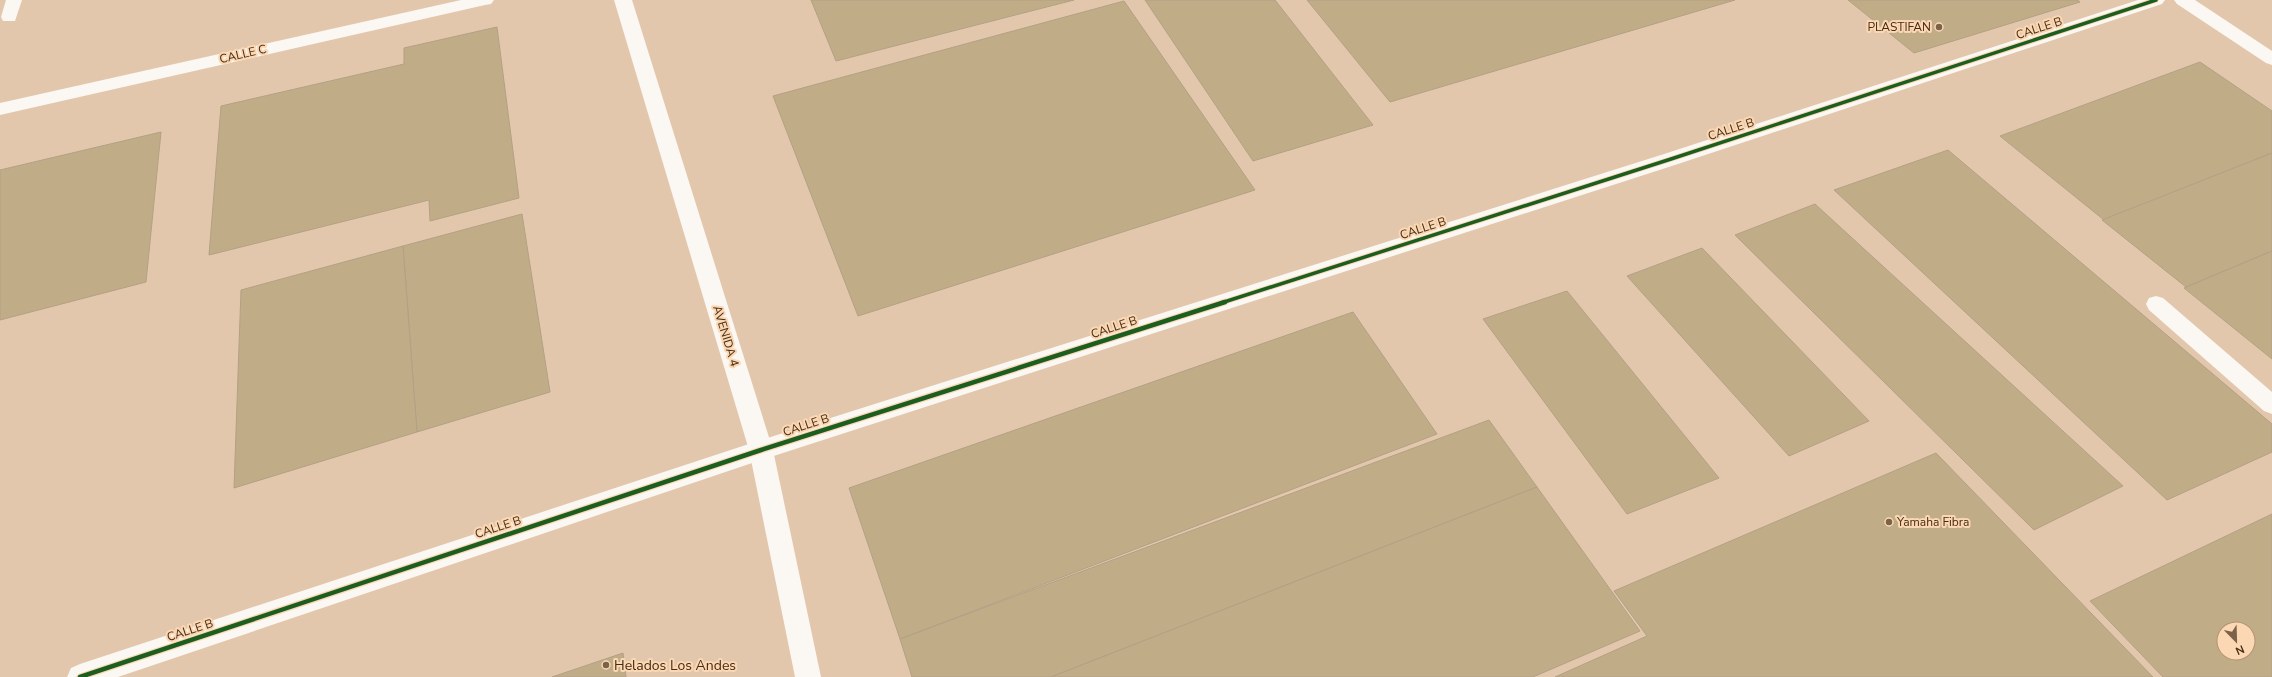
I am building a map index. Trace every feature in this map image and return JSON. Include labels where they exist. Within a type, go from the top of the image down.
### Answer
[{"type":"street","name":"CALLE C","points":[[0,109],[485,0]]},
{"type":"street","name":"AVENIDA 4","points":[[623,0],[760,450],[808,677]]},
{"type":"street","name":"CALLE B","points":[[80,677],[760,450],[1656,164],[2156,0]]},
{"type":"street","points":[[2183,0],[2272,59]]},
{"type":"lane","points":[[9,17],[14,0]]},
{"type":"lane","points":[[2156,304],[2272,405]]},
{"type":"building","points":[[811,0],[1074,0],[836,61]]},
{"type":"building","points":[[1145,0],[1275,0],[1373,125],[1253,161]]},
{"type":"building","points":[[1307,0],[1735,0],[1390,102]]},
{"type":"building","name":"PLASTIFAN","points":[[1848,0],[2078,0],[2080,2],[1914,53]]},
{"type":"building","points":[[1124,1],[1255,190],[858,316],[773,96]]},
{"type":"building","points":[[497,27],[519,198],[430,221],[429,200],[209,255],[221,106],[404,64],[404,48]]},
{"type":"building","points":[[2200,62],[2272,111],[2272,153],[2104,220],[2000,136]]},
{"type":"building","points":[[161,132],[146,282],[0,320],[0,170]]},
{"type":"building","points":[[1948,150],[2272,424],[2272,452],[2167,500],[1834,190]]},
{"type":"building","points":[[2272,153],[2272,251],[2186,287],[2102,220]]},
{"type":"building","points":[[1815,204],[2123,486],[2034,530],[1735,235]]},
{"type":"building","points":[[522,214],[550,392],[417,432],[403,246]]},
{"type":"building","points":[[403,246],[417,432],[234,488],[241,290]]},
{"type":"building","points":[[1702,248],[1869,421],[1789,456],[1627,276]]},
{"type":"building","points":[[2272,251],[2272,359],[2184,288]]},
{"type":"building","points":[[1567,291],[1719,478],[1627,514],[1483,319]]},
{"type":"building","points":[[1353,312],[1437,434],[900,639],[849,488]]},
{"type":"building","points":[[1489,420],[1537,487],[1051,677],[912,677],[900,639]]},
{"type":"building","name":"Yamaha Fibra","points":[[1936,453],[2153,677],[1555,677],[1647,636],[1614,591]]},
{"type":"building","points":[[1537,487],[1640,631],[1533,677],[1051,677]]},
{"type":"building","points":[[2272,514],[2272,677],[2163,677],[2090,601]]},
{"type":"building","name":"Helados Los Andes","points":[[623,653],[626,677],[552,677]]},
{"type":"cycle path","points":[[80,677],[761,450],[1671,159],[2156,0]]},
{"type":"place","name":"PLASTIFAN","points":[[1939,27]]},
{"type":"place","name":"Yamaha Fibra","points":[[1889,522]]},
{"type":"place","name":"Helados Los Andes","points":[[606,665]]}]
